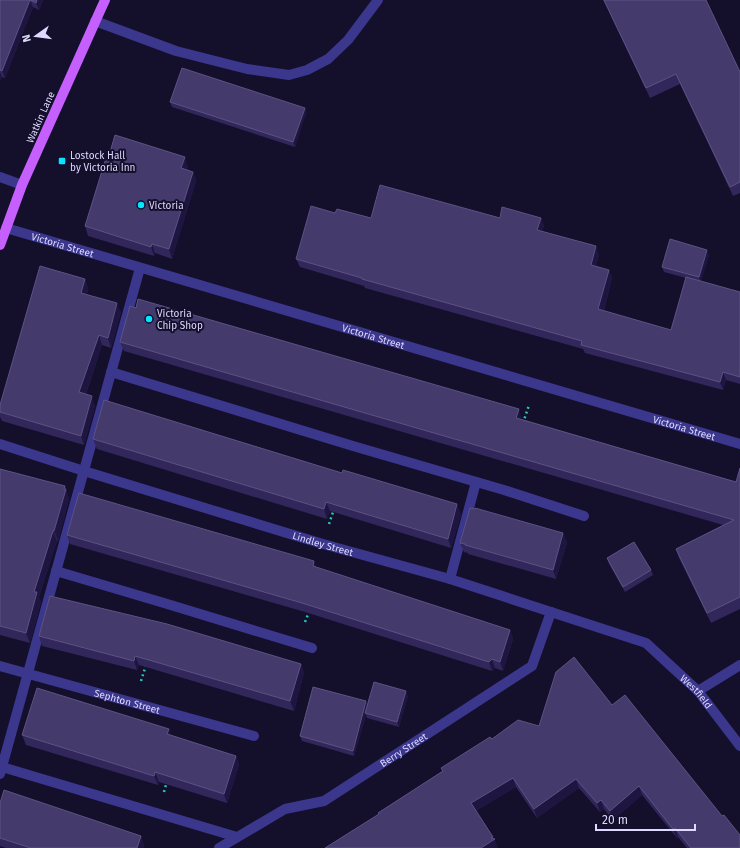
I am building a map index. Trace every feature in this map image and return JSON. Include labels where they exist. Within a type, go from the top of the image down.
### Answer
[{"type":"main road","name":"Watkin Lane","points":[[0,245],[22,186],[95,21],[106,0]]},
{"type":"street","points":[[95,21],[176,51],[247,69],[289,75],[306,70],[328,59],[348,40],[378,0]]},
{"type":"street","points":[[0,177],[22,186]]},
{"type":"street","name":"Victoria Street","points":[[6,228],[740,444]]},
{"type":"street","points":[[140,268],[1,770],[158,813],[237,837]]},
{"type":"street","points":[[111,372],[504,490],[584,516]]},
{"type":"street","name":"Lindley Street","points":[[0,444],[323,544],[450,579],[646,643]]},
{"type":"street","points":[[450,579],[476,482]]},
{"type":"street","points":[[56,571],[312,648]]},
{"type":"street","name":"Berry Street","points":[[219,848],[285,809],[324,801],[532,666],[551,612]]},
{"type":"street","name":"Westfield","points":[[646,643],[698,691],[740,746]]},
{"type":"street","points":[[698,691],[740,665]]},
{"type":"street","name":"Sephton Street","points":[[0,666],[254,736]]},
{"type":"path","points":[[522,429],[535,383]]},
{"type":"path","points":[[134,703],[147,660]]},
{"type":"path","points":[[158,813],[168,776]]},
{"type":"building","points":[[0,0],[30,0],[2,71],[0,70]]},
{"type":"building","points":[[30,0],[37,0],[36,3]]},
{"type":"building","points":[[604,0],[706,0],[740,72],[740,182],[730,187],[676,74],[646,88]]},
{"type":"building","points":[[182,68],[305,108],[293,142],[170,102]]},
{"type":"building","points":[[115,135],[185,157],[181,168],[193,172],[169,249],[152,244],[151,247],[85,226],[106,158],[108,159]]},
{"type":"building","points":[[380,185],[500,218],[502,207],[541,218],[537,230],[596,246],[591,265],[609,270],[598,309],[671,330],[686,277],[740,292],[740,377],[723,372],[720,382],[581,345],[582,341],[296,259],[311,206],[335,213],[337,209],[371,218]]},
{"type":"building","points":[[670,239],[707,250],[699,277],[662,267]]},
{"type":"building","points":[[40,266],[85,279],[81,293],[117,303],[108,338],[99,335],[79,392],[92,396],[81,436],[0,412],[0,405]]},
{"type":"building","points":[[138,299],[519,409],[516,418],[736,482],[740,468],[740,597],[707,613],[676,549],[734,520],[120,342],[130,306],[136,308]]},
{"type":"building","points":[[104,400],[342,473],[343,470],[457,504],[448,539],[326,502],[324,509],[93,439]]},
{"type":"building","points":[[0,469],[65,486],[64,489],[66,489],[34,592],[37,592],[26,633],[0,626]]},
{"type":"building","points":[[79,493],[314,561],[313,566],[510,630],[500,662],[492,659],[489,662],[302,603],[67,535]]},
{"type":"building","points":[[470,508],[475,508],[563,533],[553,570],[460,543]]},
{"type":"building","points":[[634,542],[651,570],[623,587],[607,558]]},
{"type":"building","points":[[50,596],[167,624],[301,664],[290,701],[135,656],[134,661],[39,636]]},
{"type":"building","points":[[574,657],[612,705],[625,695],[722,816],[724,815],[740,835],[740,848],[691,848],[675,828],[673,829],[639,786],[610,811],[601,800],[597,803],[576,779],[534,809],[513,778],[471,803],[493,837],[491,838],[495,839],[481,848],[325,848],[443,771],[441,768],[490,737],[492,739],[518,720],[539,726],[556,672]]},
{"type":"building","points":[[374,682],[406,691],[397,722],[365,713]]},
{"type":"building","points":[[313,687],[366,701],[353,751],[300,736]]},
{"type":"building","points":[[37,688],[169,729],[167,734],[236,756],[224,794],[155,772],[154,776],[22,735]]},
{"type":"building","points":[[4,790],[141,836],[137,848],[31,848],[0,838],[0,803]]},
{"type":"place","name":"Lostock Hall by Victoria Inn","points":[[62,161]]},
{"type":"place","name":"Victoria","points":[[141,205]]},
{"type":"place","name":"Victoria Chip Shop","points":[[149,319]]}]
